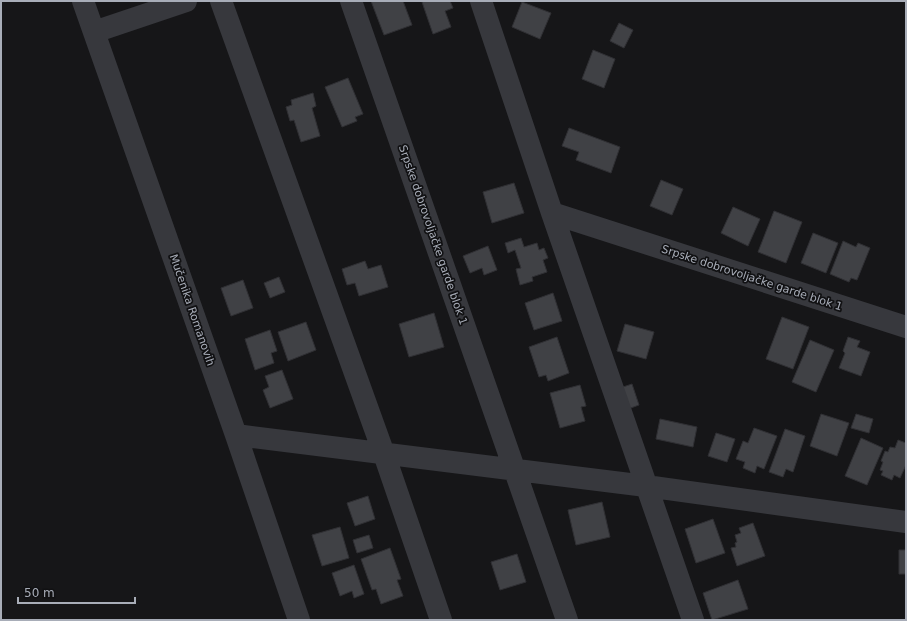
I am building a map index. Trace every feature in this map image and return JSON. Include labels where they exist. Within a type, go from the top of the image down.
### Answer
[{"type":"street","name":"Mučenika Romanovih","points":[[83,1],[236,435],[299,620]]},
{"type":"street","points":[[94,32],[186,1]]},
{"type":"street","points":[[221,1],[384,454],[441,620]]},
{"type":"street","name":"Srpske dobrovoljačke garde blok 1","points":[[351,1],[567,620]]},
{"type":"street","points":[[481,1],[552,213],[693,620]]},
{"type":"street","name":"Srpske dobrovoljačke garde blok 1","points":[[552,213],[906,327]]},
{"type":"street","points":[[236,435],[646,486],[906,522]]},
{"type":"building","points":[[371,1],[403,1],[412,25],[384,35]]},
{"type":"building","points":[[450,1],[453,8],[445,11],[451,27],[433,34],[422,2]]},
{"type":"building","points":[[522,2],[551,13],[540,39],[512,27]]},
{"type":"building","points":[[619,23],[633,30],[624,48],[610,41]]},
{"type":"building","points":[[593,50],[615,59],[604,88],[582,79]]},
{"type":"building","points":[[348,78],[363,114],[355,117],[357,121],[342,127],[325,87]]},
{"type":"building","points":[[313,93],[316,106],[312,108],[320,136],[301,142],[294,120],[290,121],[286,107],[292,105],[291,100]]},
{"type":"building","points":[[569,128],[620,147],[611,173],[576,160],[579,152],[562,146]]},
{"type":"building","points":[[661,180],[683,189],[672,215],[650,206]]},
{"type":"building","points":[[514,183],[524,213],[492,223],[483,192]]},
{"type":"building","points":[[733,207],[760,219],[748,246],[721,233]]},
{"type":"building","points":[[774,211],[802,222],[786,263],[758,252]]},
{"type":"building","points":[[813,233],[838,243],[826,273],[801,263]]},
{"type":"building","points":[[521,238],[524,247],[537,243],[539,250],[544,248],[548,258],[543,260],[547,272],[532,277],[533,281],[520,285],[516,269],[521,268],[515,250],[508,253],[505,243]]},
{"type":"building","points":[[843,241],[856,247],[858,243],[870,248],[857,280],[851,278],[849,282],[830,274]]},
{"type":"building","points":[[488,246],[497,270],[484,275],[482,268],[470,273],[463,256]]},
{"type":"building","points":[[365,261],[368,269],[381,265],[388,287],[359,296],[355,283],[347,285],[342,269]]},
{"type":"building","points":[[279,277],[285,292],[270,298],[264,283]]},
{"type":"building","points":[[243,280],[253,308],[231,316],[221,288]]},
{"type":"building","points":[[553,293],[562,321],[534,330],[525,303]]},
{"type":"building","points":[[434,313],[444,347],[409,357],[399,324]]},
{"type":"building","points":[[782,317],[809,327],[793,369],[766,359]]},
{"type":"building","points":[[306,322],[316,350],[288,361],[278,332]]},
{"type":"building","points":[[625,324],[654,332],[646,359],[617,351]]},
{"type":"building","points":[[270,330],[277,351],[271,353],[274,363],[255,370],[245,339]]},
{"type":"building","points":[[557,337],[569,373],[548,381],[546,375],[539,377],[529,347]]},
{"type":"building","points":[[848,337],[860,341],[857,347],[870,352],[861,376],[839,368],[845,353],[843,351]]},
{"type":"building","points":[[810,340],[834,350],[816,392],[792,382]]},
{"type":"building","points":[[282,370],[293,399],[270,408],[263,390],[269,387],[265,376]]},
{"type":"building","points":[[632,384],[639,405],[628,409],[614,390]]},
{"type":"building","points":[[580,385],[586,406],[581,407],[585,421],[560,428],[550,393]]},
{"type":"building","points":[[821,414],[849,423],[837,456],[810,446]]},
{"type":"building","points":[[856,414],[873,419],[869,433],[851,428]]},
{"type":"building","points":[[660,419],[697,427],[693,447],[656,439]]},
{"type":"building","points":[[754,428],[777,436],[764,469],[757,466],[755,473],[743,468],[745,462],[736,459],[743,441],[748,443]]},
{"type":"building","points":[[785,429],[805,436],[793,472],[786,469],[783,477],[769,472]]},
{"type":"building","points":[[716,433],[735,439],[727,462],[708,456]]},
{"type":"building","points":[[861,438],[883,448],[867,485],[845,476]]},
{"type":"building","points":[[898,440],[906,443],[906,465],[900,478],[894,475],[892,480],[881,475],[883,471],[880,470],[883,462],[881,461],[885,451],[888,452],[890,447],[895,448]]},
{"type":"building","points":[[368,496],[375,519],[355,526],[347,503]]},
{"type":"building","points":[[602,502],[610,537],[576,545],[568,510]]},
{"type":"building","points":[[713,519],[725,553],[696,563],[685,529]]},
{"type":"building","points":[[753,523],[765,556],[737,566],[731,548],[736,547],[735,543],[737,542],[735,535],[741,533],[739,528]]},
{"type":"building","points":[[340,527],[349,558],[322,566],[312,535]]},
{"type":"building","points":[[369,535],[373,548],[357,553],[353,540]]},
{"type":"building","points":[[390,548],[401,579],[397,580],[403,596],[381,604],[376,589],[372,590],[361,559]]},
{"type":"building","points":[[899,550],[906,550],[906,574],[899,574]]},
{"type":"building","points":[[517,554],[526,582],[500,590],[491,562]]},
{"type":"building","points":[[354,565],[364,594],[354,598],[352,591],[340,596],[332,573]]},
{"type":"building","points":[[738,580],[748,609],[712,620],[703,593]]}]
